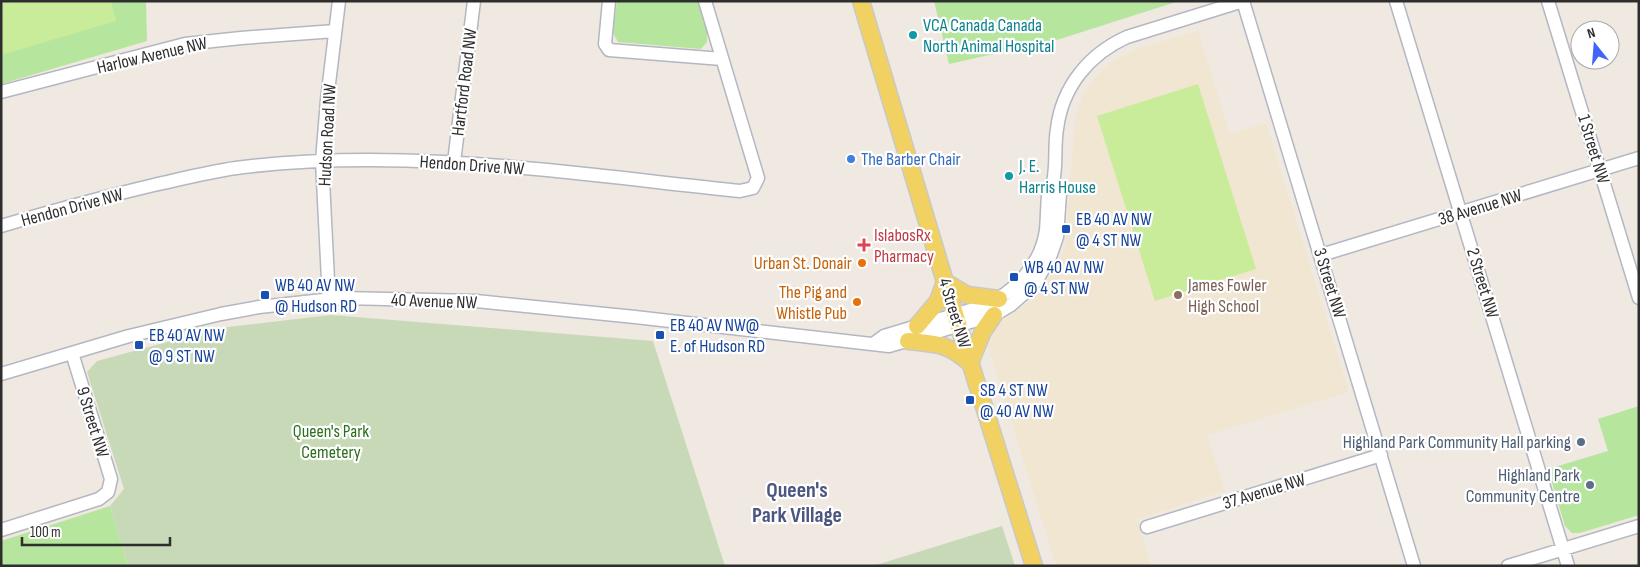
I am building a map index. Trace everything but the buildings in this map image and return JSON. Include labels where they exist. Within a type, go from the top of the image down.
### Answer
[{"type":"main road","name":"4 Street NW","points":[[861,1],[945,282],[1034,566]]},
{"type":"main road","points":[[917,326],[938,301],[945,282],[967,295],[999,299]]},
{"type":"main road","points":[[908,341],[953,349],[970,363],[983,331],[994,316]]},
{"type":"street","name":"Hudson Road NW","points":[[329,300],[322,161],[339,1]]},
{"type":"street","name":"Hartford Road NW","points":[[454,162],[474,1]]},
{"type":"street","points":[[610,1],[605,44],[609,50],[722,59]]},
{"type":"street","name":"Hendon Drive NW","points":[[1,226],[92,200],[191,176],[236,168],[322,161],[454,162],[740,191],[753,188],[758,178],[705,1]]},
{"type":"street","name":"40 Avenue NW","points":[[1,374],[155,330],[221,314],[259,307],[342,298],[476,302],[889,346],[908,341],[999,299],[1025,275],[1040,252],[1046,229],[1048,193],[1053,182],[1056,130],[1060,110],[1075,78],[1093,58],[1127,36],[1243,1]]},
{"type":"street","name":"3 Street NW","points":[[1243,1],[1414,566]]},
{"type":"street","name":"2 Street NW","points":[[1396,1],[1568,566]]},
{"type":"street","name":"1 Street NW","points":[[1548,1],[1639,298]]},
{"type":"street","name":"Harlow Avenue NW","points":[[1,92],[185,44],[335,31]]},
{"type":"street","name":"38 Avenue NW","points":[[1321,255],[1639,158]]},
{"type":"street","name":"40 Avenue NW","points":[[873,344],[884,336],[917,326],[994,316],[1011,305],[1028,290],[1037,280],[1050,257],[1056,237],[1060,193],[1053,182]]},
{"type":"street","name":"9 Street NW","points":[[1,530],[99,500],[108,492],[111,479],[72,353]]},
{"type":"street","name":"37 Avenue NW","points":[[1147,527],[1381,454]]},
{"type":"street","points":[[1508,566],[1639,526]]},
{"type":"shaded area","name":"James Fowler High School","points":[[1198,31],[1230,134],[1266,123],[1349,392],[1207,435],[1225,491],[1137,519],[1151,566],[1056,566],[988,341],[997,325],[1030,301],[1041,289],[1062,255],[1066,241],[1075,117],[1084,93],[1098,74],[1113,61],[1137,49]]},
{"type":"green space","points":[[1,1],[146,1],[147,41],[1,84]]},
{"type":"green space","points":[[1,1],[111,1],[116,21],[1,55]]},
{"type":"green space","points":[[617,1],[700,1],[707,27],[707,42],[701,49],[618,42],[613,33]]},
{"type":"green space","points":[[934,1],[1179,1],[1060,39],[949,64]]},
{"type":"green space","points":[[1198,84],[1256,269],[1155,301],[1097,116]]},
{"type":"green space","name":"Queen's Park Cemetery","points":[[331,315],[653,341],[725,566],[128,566],[110,506],[124,489],[87,372],[97,361],[219,328]]},
{"type":"green space","points":[[1639,406],[1639,515],[1580,533],[1572,533],[1565,526],[1548,469],[1608,451],[1598,419]]},
{"type":"green space","points":[[110,506],[128,566],[1,566],[1,541]]},
{"type":"green space","points":[[1002,526],[1015,566],[873,566]]},
{"type":"place","name":"VCA Canada Canada North Animal Hospital","points":[[913,35]]},
{"type":"place","name":"The Barber Chair","points":[[851,159]]},
{"type":"place","name":"J. E. Harris House","points":[[1009,176]]},
{"type":"place","name":"EB 40 AV NW @ 4 ST NW","points":[[1066,229]]},
{"type":"place","name":"IslabosRx Pharmacy","points":[[864,245]]},
{"type":"place","name":"Urban St. Donair","points":[[862,263]]},
{"type":"place","name":"WB 40 AV NW @ 4 ST NW","points":[[1014,277]]},
{"type":"place","name":"WB 40 AV NW @ Hudson RD","points":[[265,295]]},
{"type":"place","name":"James Fowler High School","points":[[1178,295]]},
{"type":"place","name":"The Pig and Whistle Pub","points":[[857,302]]},
{"type":"place","name":"EB 40 AV NW@ E. of Hudson RD","points":[[660,335]]},
{"type":"place","name":"EB 40 AV NW @ 9 ST NW","points":[[139,345]]},
{"type":"place","name":"SB 4 ST NW @ 40 AV NW","points":[[970,400]]},
{"type":"place","name":"Highland Park Community Hall parking","points":[[1581,442]]},
{"type":"place","name":"Highland Park Community Centre","points":[[1590,485]]},
{"type":"district","name":"Queen's Park Village","points":[[797,502]]}]
